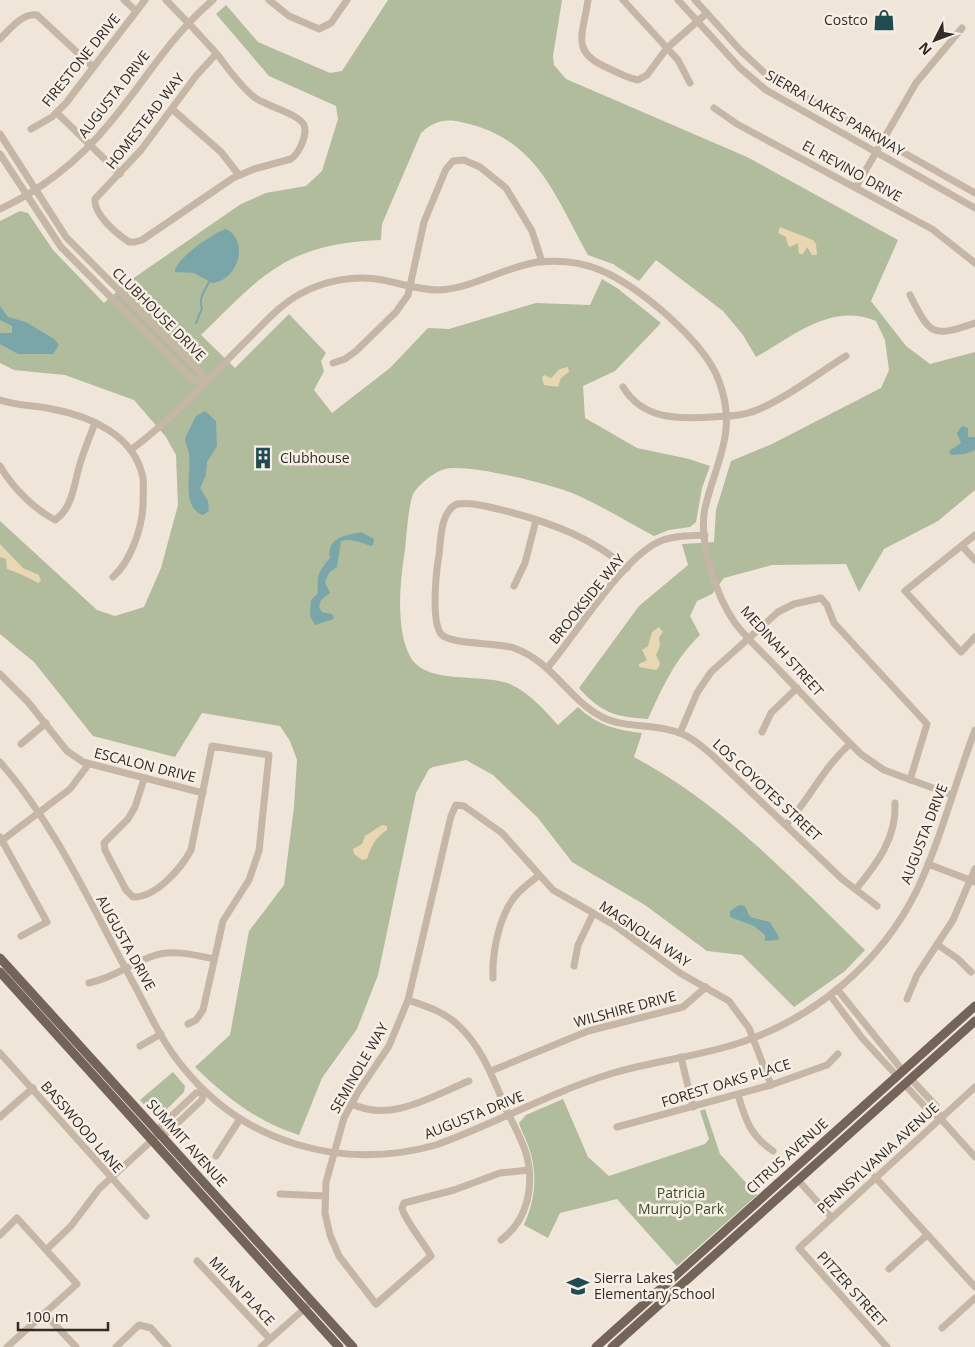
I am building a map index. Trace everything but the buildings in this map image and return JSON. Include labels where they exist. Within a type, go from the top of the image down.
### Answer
[{"type":"main road","name":"SUMMIT AVENUE","points":[[0,958],[353,1347]]},
{"type":"main road","name":"SUMMIT AVENUE","points":[[0,972],[339,1347]]},
{"type":"main road","name":"CITRUS AVENUE","points":[[596,1347],[975,1006]]},
{"type":"main road","name":"CITRUS AVENUE","points":[[612,1347],[975,1021]]},
{"type":"main road","points":[[900,1073],[908,1082]]},
{"type":"street","points":[[124,0],[136,11]]},
{"type":"street","name":"FIRESTONE DRIVE","points":[[31,129],[57,112],[145,0]]},
{"type":"street","points":[[166,0],[253,96],[296,118],[303,124],[305,133],[294,156],[239,175],[226,156],[172,109]]},
{"type":"street","name":"AUGUSTA DRIVE","points":[[0,209],[35,190],[60,172],[90,145],[188,23],[213,0]]},
{"type":"street","points":[[269,0],[294,19],[315,28],[324,28],[335,19],[347,0]]},
{"type":"street","points":[[588,0],[582,39],[584,53],[595,63],[634,79],[641,79],[647,75],[667,48],[707,13]]},
{"type":"street","points":[[623,0],[667,48],[683,68],[690,83]]},
{"type":"street","name":"SIERRA LAKES PARKWAY","points":[[678,0],[740,68],[766,90],[975,208]]},
{"type":"street","name":"SIERRA LAKES PARKWAY","points":[[695,0],[741,51],[768,76],[975,193]]},
{"type":"street","points":[[0,39],[23,18],[33,14],[43,20],[93,67]]},
{"type":"street","points":[[856,187],[916,83],[962,28]]},
{"type":"street","name":"HOMESTEAD WAY","points":[[216,54],[149,141],[120,174],[99,194],[94,202],[98,213],[123,238],[132,242],[142,240],[239,175]]},
{"type":"street","name":"EL REVINO DRIVE","points":[[714,108],[737,124],[937,232],[975,262]]},
{"type":"street","points":[[57,112],[120,174]]},
{"type":"street","name":"CLUBHOUSE DRIVE","points":[[0,134],[70,242],[201,373],[204,383]]},
{"type":"street","name":"CLUBHOUSE DRIVE","points":[[0,154],[66,253],[194,380],[204,383]]},
{"type":"street","points":[[333,363],[351,356],[401,306],[410,287],[424,222],[446,169],[453,162],[464,160],[480,167],[506,188],[532,231],[542,262]]},
{"type":"street","name":"MEDINAH STREET","points":[[132,449],[157,430],[282,307],[308,290],[338,280],[364,278],[431,290],[455,288],[513,268],[542,262],[576,263],[608,273],[624,282],[684,330],[703,350],[713,366],[723,393],[728,416],[724,449],[704,512],[705,535],[711,571],[735,623],[850,744],[873,763],[910,780],[952,795]]},
{"type":"street","points":[[910,295],[925,323],[933,330],[947,332],[975,324]]},
{"type":"street","points":[[624,386],[640,406],[658,415],[680,419],[728,416],[759,409],[846,356]]},
{"type":"street","points":[[0,400],[55,409],[95,423],[112,431],[132,449],[143,478],[142,514],[125,564],[113,577]]},
{"type":"street","points":[[0,466],[5,475],[43,514],[55,520],[62,515],[70,499],[95,423]]},
{"type":"street","name":"LOS COYOTES STREET","points":[[536,520],[476,505],[460,504],[450,508],[444,518],[436,579],[438,624],[442,635],[453,641],[507,646],[531,656],[548,667],[582,703],[602,717],[614,722],[680,733],[711,754],[842,879],[877,906]]},
{"type":"street","points":[[514,586],[525,563],[536,520],[585,539],[627,568]]},
{"type":"street","name":"BROOKSIDE WAY","points":[[548,667],[589,612],[627,568],[648,548],[663,540],[678,536],[705,535]]},
{"type":"street","points":[[975,535],[905,591],[961,652],[975,637]]},
{"type":"street","points":[[962,546],[975,560]]},
{"type":"street","points":[[680,733],[698,693],[708,677],[778,612],[794,604],[821,598],[827,605],[834,623],[927,724],[910,780]]},
{"type":"street","name":"ESCALON DRIVE","points":[[0,674],[18,690],[67,751],[88,765],[203,793]]},
{"type":"street","points":[[762,732],[771,713],[797,688]]},
{"type":"street","points":[[21,744],[46,723]]},
{"type":"street","name":"AUGUSTA DRIVE","points":[[0,762],[39,812],[161,1034],[180,1065],[204,1091],[240,1119],[289,1144],[333,1153],[377,1156],[416,1151],[457,1138],[596,1078],[721,1048],[754,1038],[803,1014],[830,995],[866,963],[896,926],[917,890],[975,730]]},
{"type":"street","points":[[786,825],[812,794],[828,765],[850,744]]},
{"type":"street","points":[[144,779],[135,807],[128,819],[105,840],[105,850],[126,890],[134,897],[140,896],[161,884],[183,864],[196,834],[212,746],[269,755],[259,851],[248,880],[223,921],[203,1010],[196,1020],[188,1024]]},
{"type":"street","points":[[21,936],[47,922],[1,840],[76,784],[88,765]]},
{"type":"street","points":[[856,890],[879,861],[886,848],[896,816],[895,803]]},
{"type":"street","name":"MAGNOLIA WAY","points":[[456,805],[464,806],[493,826],[517,849],[538,876],[553,890],[625,932],[680,973],[716,992],[734,1007],[754,1038],[771,1085]]},
{"type":"street","name":"SEMINOLE WAY","points":[[456,805],[451,816],[408,1000],[389,1046],[352,1104],[338,1133],[326,1182],[325,1196],[330,1235],[339,1256],[376,1304],[431,1256],[424,1242],[403,1214],[402,1208],[409,1200],[454,1190],[500,1173],[529,1170]]},
{"type":"street","points":[[928,864],[973,881]]},
{"type":"street","points":[[907,999],[917,975],[953,920],[973,881],[975,869]]},
{"type":"street","points":[[494,978],[496,948],[506,912],[518,893],[538,876]]},
{"type":"street","points":[[574,966],[578,945],[593,914]]},
{"type":"street","points":[[938,945],[958,959],[971,972]]},
{"type":"street","points":[[89,983],[108,979],[154,955],[166,953],[214,959]]},
{"type":"street","name":"WILSHIRE DRIVE","points":[[491,1071],[588,1031],[683,1007],[706,987]]},
{"type":"street","points":[[837,989],[900,1073]]},
{"type":"street","points":[[830,995],[862,1038],[900,1073]]},
{"type":"street","points":[[408,1000],[433,1009],[454,1021],[476,1045],[491,1071],[526,1153],[529,1170],[529,1190],[523,1212],[514,1228],[501,1240]]},
{"type":"street","points":[[140,1046],[161,1034]]},
{"type":"street","name":"BASSWOOD LANE","points":[[0,1052],[110,1178],[146,1216]]},
{"type":"street","name":"FOREST OAKS PLACE","points":[[617,1127],[771,1085],[827,1065],[838,1054]]},
{"type":"street","points":[[681,1057],[693,1107]]},
{"type":"street","points":[[352,1104],[372,1112],[396,1110],[469,1081]]},
{"type":"street","points":[[908,1082],[928,1110],[940,1118],[975,1157]]},
{"type":"street","name":"PENNSYLVANIA AVENUE","points":[[799,1248],[975,1087]]},
{"type":"street","points":[[0,1117],[33,1088]]},
{"type":"street","points":[[47,1249],[71,1226],[86,1203],[110,1178],[160,1133],[161,1126],[195,1094],[204,1091]]},
{"type":"street","points":[[738,1095],[752,1132],[760,1142],[773,1151]]},
{"type":"street","points":[[216,1156],[240,1119]]},
{"type":"street","points":[[876,1177],[975,1287]]},
{"type":"street","points":[[798,1180],[831,1217]]},
{"type":"street","points":[[280,1194],[325,1196]]},
{"type":"street","points":[[0,1235],[17,1218],[77,1284],[7,1347]]},
{"type":"street","points":[[889,1269],[927,1235]]},
{"type":"street","name":"PITZER STREET","points":[[799,1248],[887,1347]]},
{"type":"street","name":"MILAN PLACE","points":[[196,1260],[270,1339]]},
{"type":"street","points":[[942,1328],[975,1298]]},
{"type":"street","points":[[261,1347],[312,1302]]},
{"type":"street","points":[[45,1314],[76,1347]]},
{"type":"street","points":[[116,1347],[139,1325],[151,1328],[168,1347]]},
{"type":"green space","points":[[388,0],[562,0],[553,56],[554,65],[566,79],[747,157],[898,240],[871,301],[906,346],[930,364],[975,352],[975,490],[938,521],[884,549],[859,592],[846,564],[772,565],[724,578],[712,594],[697,601],[690,616],[700,635],[676,664],[648,719],[618,715],[602,708],[579,688],[639,606],[688,565],[682,544],[714,542],[716,510],[731,461],[772,444],[881,388],[889,370],[885,340],[876,321],[860,316],[828,319],[799,331],[756,357],[743,335],[723,311],[656,260],[639,281],[613,264],[588,255],[556,195],[531,160],[515,146],[496,134],[458,121],[439,122],[421,133],[382,224],[381,240],[349,243],[299,255],[279,266],[242,295],[201,335],[235,368],[289,314],[326,353],[321,361],[324,371],[314,390],[332,413],[390,368],[428,328],[449,329],[536,303],[590,305],[602,279],[617,288],[661,323],[615,371],[583,386],[585,418],[637,448],[689,459],[710,466],[702,488],[696,522],[690,527],[669,530],[654,536],[587,500],[566,491],[491,472],[472,469],[445,469],[419,486],[413,494],[410,505],[400,590],[401,620],[406,647],[411,658],[429,672],[510,684],[536,702],[558,725],[578,707],[592,718],[607,726],[642,733],[634,757],[667,776],[728,821],[784,871],[865,950],[845,971],[794,1007],[742,955],[707,951],[645,905],[572,862],[538,818],[493,775],[466,760],[433,767],[429,769],[416,793],[378,975],[357,1029],[322,1078],[299,1135],[256,1116],[230,1098],[195,1067],[230,1035],[249,931],[284,885],[294,807],[297,760],[290,741],[280,726],[202,713],[175,757],[93,736],[34,662],[0,634],[0,521],[97,610],[115,616],[144,607],[161,568],[178,505],[176,455],[166,437],[134,400],[65,375],[14,370],[0,363],[0,221],[20,211],[28,213],[53,250],[104,303],[125,284],[241,204],[266,193],[306,186],[322,171],[338,119],[336,106],[269,76],[216,14],[226,5],[258,42],[330,73],[342,71]]},
{"type":"green space","points":[[173,1072],[185,1086],[184,1092],[161,1115],[153,1115],[140,1100]]},
{"type":"green space","name":"Patricia Murrujo Park","points":[[563,1099],[588,1157],[609,1176],[705,1144],[709,1139],[700,1111],[705,1109],[720,1154],[757,1195],[677,1266],[617,1199],[560,1213],[548,1238],[524,1225],[533,1195],[534,1175],[531,1155],[519,1123],[526,1115]]},
{"type":"sand","points":[[780,227],[813,240],[816,244],[817,255],[812,255],[807,247],[803,254],[799,254],[798,243],[790,247],[786,237],[778,233]]},
{"type":"sand","points":[[568,367],[569,372],[561,378],[558,387],[544,385],[542,378],[544,375],[551,378],[560,369]]},
{"type":"sand","points":[[0,544],[23,568],[39,575],[41,581],[38,583],[7,569],[6,559],[0,557]]},
{"type":"sand","points":[[659,627],[663,632],[659,638],[660,646],[656,655],[660,663],[659,667],[656,670],[639,667],[639,664],[647,660],[642,650],[648,646],[652,632]]},
{"type":"sand","points":[[382,825],[387,826],[387,830],[374,842],[367,859],[362,860],[354,854],[353,849],[362,844],[365,836]]},
{"type":"water","points":[[226,229],[238,242],[239,251],[238,260],[229,275],[221,281],[212,283],[194,273],[175,272],[176,267],[188,254],[204,241]]},
{"type":"water","points":[[0,306],[8,317],[26,322],[54,339],[59,345],[53,354],[18,354],[0,344],[0,333],[12,333],[12,326],[0,320]]},
{"type":"water","points":[[205,411],[216,421],[217,446],[207,462],[206,475],[200,488],[208,501],[209,511],[203,515],[196,511],[189,497],[190,461],[185,438],[196,416]]},
{"type":"water","points":[[962,426],[968,428],[968,437],[975,437],[975,450],[965,454],[951,455],[949,451],[961,443],[957,433]]},
{"type":"water","points":[[361,532],[374,539],[373,545],[352,540],[341,541],[337,567],[329,573],[325,582],[330,593],[321,600],[319,607],[322,612],[332,614],[334,619],[315,625],[310,616],[311,600],[318,593],[319,574],[330,558],[331,546],[338,539]]},
{"type":"water","points":[[739,905],[745,906],[750,917],[770,922],[779,937],[778,940],[765,941],[765,935],[754,926],[730,917],[730,911]]},
{"type":"waterway","points":[[196,323],[202,308],[201,298],[209,282]]},
{"type":"place","name":"Costco","points":[[884,20]]},
{"type":"place","name":"Clubhouse","points":[[263,458]]},
{"type":"place","name":"Sierra Lakes Elementary School","points":[[578,1286]]}]
